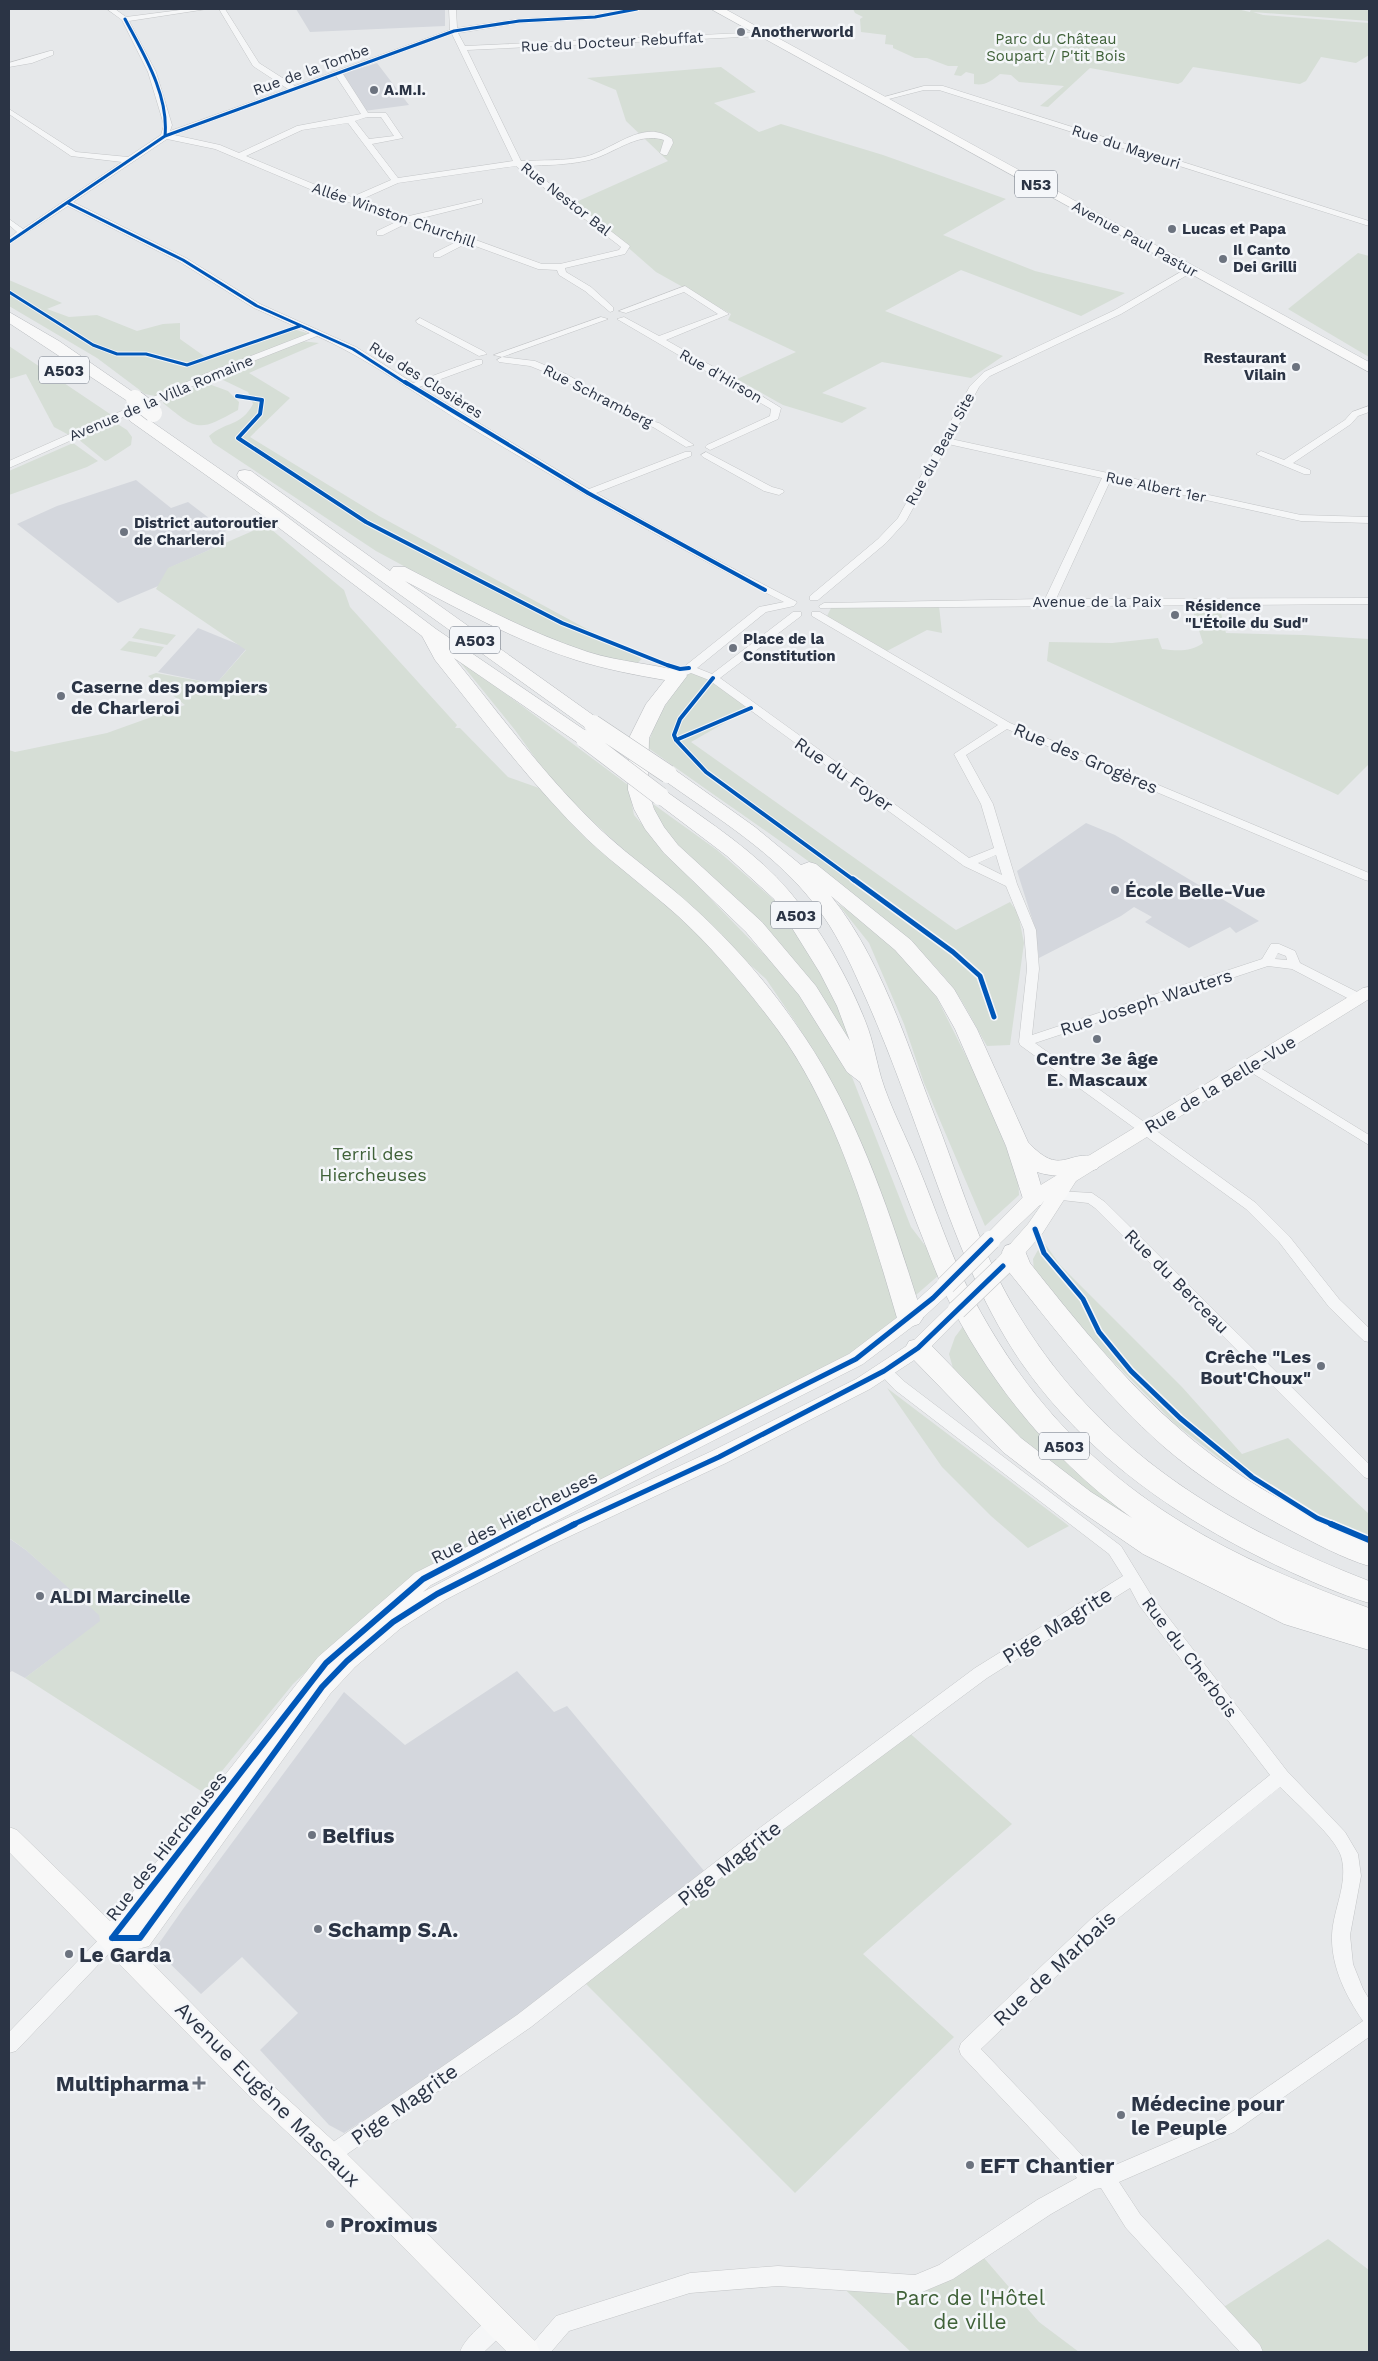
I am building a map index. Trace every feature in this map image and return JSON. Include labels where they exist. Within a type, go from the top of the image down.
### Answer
[{"type":"highway","name":"A503","points":[[9,317],[135,399],[357,555],[589,732],[660,796],[728,847],[777,890],[793,910],[841,986],[865,1046],[870,1078],[958,1293],[1005,1374],[1036,1415],[1066,1448],[1113,1490],[1151,1518],[1190,1543],[1312,1599],[1369,1619]]},
{"type":"highway","name":"A503","points":[[24,344],[39,354]]},
{"type":"highway","name":"A503","points":[[79,380],[264,508],[429,633],[589,732],[668,774],[760,840],[822,899],[841,927],[877,994],[969,1234],[999,1304],[1048,1381],[1073,1409],[1121,1456],[1184,1504],[1281,1557],[1369,1592]]},
{"type":"highway","points":[[357,555],[376,558],[490,617],[556,647],[614,665],[684,672]]},
{"type":"highway","points":[[429,633],[442,656],[553,793],[596,836],[686,912],[728,952],[787,1027],[818,1076],[844,1128],[887,1243],[910,1318]]},
{"type":"highway","points":[[684,672],[656,704],[639,738],[638,790],[644,809],[655,829],[671,849],[754,927],[802,984],[855,1068],[870,1078]]},
{"type":"highway","points":[[760,840],[793,856],[903,945],[946,994],[966,1029],[1018,1146],[1033,1199]]},
{"type":"highway","points":[[1018,1146],[1028,1158],[1041,1166],[1072,1168],[1089,1163]]},
{"type":"highway","points":[[1001,1249],[1018,1266],[1077,1338],[1150,1418],[1190,1453],[1223,1477],[1286,1516],[1369,1555]]},
{"type":"highway","points":[[918,1348],[1012,1445],[1082,1499],[1153,1546],[1294,1616],[1369,1639]]},
{"type":"main road","name":"Avenue Paul Pastur","points":[[717,9],[1369,368]]},
{"type":"main road","name":"Rue de la Belle-Vue","points":[[918,1348],[957,1310],[1001,1249],[1033,1199],[1365,995]]},
{"type":"main road","name":"Rue de la Belle-Vue","points":[[910,1318],[946,1286],[1039,1222],[1070,1176]]},
{"type":"main road","points":[[1033,1199],[1039,1222]]},
{"type":"main road","points":[[910,1318],[918,1348]]},
{"type":"main road","name":"Rue des Hiercheuses","points":[[112,1938],[140,1938],[322,1687],[347,1661],[401,1617],[510,1545],[856,1359],[910,1318]]},
{"type":"main road","name":"Rue des Hiercheuses","points":[[510,1545],[719,1457],[863,1384],[918,1348]]},
{"type":"main road","points":[[868,1351],[884,1371]]},
{"type":"main road","name":"Avenue Eugène Mascaux","points":[[9,1837],[526,2352]]},
{"type":"street","points":[[111,9],[125,19],[152,72],[168,125],[165,136]]},
{"type":"street","points":[[125,19],[203,9]]},
{"type":"street","points":[[222,9],[256,64],[294,89]]},
{"type":"street","points":[[452,9],[454,31]]},
{"type":"street","name":"Rue de la Tombe","points":[[9,242],[68,204],[165,136],[454,31],[519,21],[596,17],[637,9]]},
{"type":"street","name":"Rue Nestor Bal","points":[[454,31],[519,163],[626,246],[622,252],[560,267]]},
{"type":"street","name":"Rue du Docteur Rebuffat","points":[[462,48],[763,34]]},
{"type":"street","points":[[9,65],[50,53]]},
{"type":"street","points":[[338,73],[366,115]]},
{"type":"street","name":"Rue du Mayeuri","points":[[881,99],[924,88],[940,88],[1369,224]]},
{"type":"street","points":[[9,111],[74,154],[129,160]]},
{"type":"street","points":[[240,156],[300,128],[350,120],[366,115],[383,115],[399,138],[366,142]]},
{"type":"street","points":[[350,120],[396,181]]},
{"type":"street","points":[[353,200],[396,181],[519,163],[590,158],[630,138],[650,134],[668,139],[669,143],[664,153]]},
{"type":"street","name":"Allée Winston Churchill","points":[[165,136],[217,147],[320,190],[409,219],[541,267],[560,267]]},
{"type":"street","points":[[380,233],[409,219],[479,201]]},
{"type":"street","name":"Rue des Closières","points":[[68,204],[182,260],[257,306],[315,334],[353,349],[412,387],[588,493],[791,603]]},
{"type":"street","points":[[9,220],[22,232]]},
{"type":"street","points":[[437,255],[466,240]]},
{"type":"street","points":[[560,267],[562,273],[588,289],[610,309],[622,315]]},
{"type":"street","name":"Rue du Beau Site","points":[[814,598],[882,541],[902,519],[975,386],[987,374],[1118,312],[1191,270]]},
{"type":"street","points":[[412,387],[604,319],[622,315],[684,289],[725,314],[658,340]]},
{"type":"street","points":[[604,319],[601,314],[610,309]]},
{"type":"street","name":"Rue d'Hirson","points":[[622,315],[658,340],[776,408],[775,417],[708,451]]},
{"type":"street","name":"Rue Schramberg","points":[[420,321],[437,328],[491,360],[532,363],[563,376],[641,421],[656,425],[689,450]]},
{"type":"street","name":"Avenue de la Villa Romaine","points":[[9,465],[210,375],[315,334]]},
{"type":"street","points":[[1286,463],[1348,422],[1355,414],[1369,409]]},
{"type":"street","name":"Rue Albert 1er","points":[[944,440],[1302,518],[1369,520]]},
{"type":"street","points":[[588,493],[689,450],[708,451],[768,489],[779,492]]},
{"type":"street","points":[[1261,454],[1307,472]]},
{"type":"street","points":[[1050,602],[1108,476]]},
{"type":"street","points":[[684,672],[763,609],[768,603],[765,590]]},
{"type":"street","points":[[763,609],[791,603],[801,598],[814,598]]},
{"type":"street","name":"Rue des Grogères","points":[[814,598],[821,601],[820,610],[1006,725],[1369,877]]},
{"type":"street","name":"Avenue de la Paix","points":[[797,614],[820,610],[1050,602],[1369,601]]},
{"type":"street","points":[[713,678],[797,614],[791,609],[791,603]]},
{"type":"street","name":"Rue du Foyer","points":[[684,672],[713,678],[968,862],[1011,884]]},
{"type":"street","points":[[1006,725],[960,754],[987,804],[1011,884],[1030,930],[1033,969],[1025,1042],[1251,1206],[1284,1239],[1334,1303],[1363,1323],[1369,1338]]},
{"type":"street","points":[[968,862],[1001,849]]},
{"type":"street","name":"Rue Joseph Wauters","points":[[1025,1042],[1267,962],[1295,965],[1365,995]]},
{"type":"street","points":[[1250,1065],[1369,1141]]},
{"type":"street","name":"Rue du Berceau","points":[[1058,1196],[1092,1198],[1100,1205],[1369,1473]]},
{"type":"street","name":"Rue du Cherbois","points":[[884,1371],[900,1386],[1114,1550],[1158,1617],[1281,1776],[1339,1837],[1349,1854],[1352,1876],[1341,1935],[1343,1954],[1355,1993],[1369,2016]]},
{"type":"street","name":"Pige Magrite","points":[[330,2155],[531,2015],[759,1838],[980,1673],[1133,1578]]},
{"type":"street","name":"Rue de Marbais","points":[[1253,2352],[1133,2220],[1099,2179],[968,2049],[1098,1924],[1281,1776]]},
{"type":"street","points":[[9,2045],[112,1938]]},
{"type":"street","points":[[538,2352],[563,2323],[690,2283],[778,2276],[915,2286],[946,2272],[1044,2207],[1099,2179],[1189,2144],[1227,2126],[1369,2027]]},
{"type":"street","points":[[470,2352],[499,2324]]},
{"type":"shaded area","points":[[296,9],[445,9],[445,26],[310,32]]},
{"type":"shaded area","name":"A.M.I.","points":[[377,63],[409,105],[364,111],[342,74]]},
{"type":"shaded area","points":[[136,480],[171,508],[188,502],[226,531],[215,535],[225,543],[169,568],[163,584],[118,603],[17,524],[57,506]]},
{"type":"shaded area","points":[[198,628],[247,648],[216,684],[158,672]]},
{"type":"shaded area","name":"École Belle-Vue","points":[[1086,823],[1115,835],[1259,921],[1236,933],[1230,927],[1189,948],[1145,922],[1152,917],[1134,907],[1121,916],[1039,958],[1035,928],[1017,871]]},
{"type":"shaded area","name":"ALDI Marcinelle","points":[[10,1539],[26,1550],[100,1615],[100,1622],[25,1678],[12,1671],[9,1673]]},
{"type":"shaded area","points":[[517,1671],[554,1712],[567,1706],[710,1878],[491,2037],[344,2133],[329,2125],[260,2050],[298,2013],[242,1957],[201,1994],[155,1949],[344,1692],[405,1745]]},
{"type":"green space","name":"Parc du Château Soupart / P'tit Bois","points":[[853,9],[1237,9],[1250,12],[1251,9],[1369,9],[1369,21],[1253,12],[1263,15],[1369,23],[1369,55],[1356,63],[1321,57],[1306,81],[1300,84],[1193,67],[1182,82],[1178,84],[1090,68],[1048,107],[1040,106],[1064,86],[1019,82],[1011,75],[1000,74],[985,84],[974,84],[974,74],[966,72],[961,76],[954,75],[958,66],[948,66],[927,58],[915,58],[893,48],[893,45],[885,44],[886,35],[861,32],[860,19],[863,17],[855,13]]},
{"type":"green space","points":[[721,67],[756,92],[714,103],[759,132],[781,124],[883,155],[1006,199],[943,235],[1035,271],[1125,293],[1081,316],[961,270],[885,311],[1003,356],[971,378],[882,362],[822,393],[867,408],[842,423],[783,405],[737,379],[796,352],[728,320],[731,314],[656,272],[576,202],[668,161],[626,121],[616,90],[587,78]]},
{"type":"green space","points":[[1358,253],[1369,256],[1369,357],[1288,309]]},
{"type":"green space","points":[[9,280],[62,303],[47,309],[69,317],[97,315],[137,331],[163,324],[180,323],[180,339],[204,356],[290,328],[310,334],[155,396],[145,394],[97,358],[9,306]]},
{"type":"green space","points":[[301,341],[319,343],[249,373],[290,398],[250,437],[379,516],[642,659],[635,665],[581,654],[461,597],[376,551],[213,443],[209,436],[243,417],[253,404],[248,392],[223,380],[221,375],[224,371]]},
{"type":"green space","points":[[9,346],[113,416],[69,435],[54,427],[26,374],[9,379]]},
{"type":"green space","points":[[206,383],[228,391],[239,402],[238,410],[214,422],[199,425],[184,419],[163,403],[165,399]]},
{"type":"green space","points":[[116,423],[127,430],[132,437],[131,445],[108,460],[105,461],[78,439]]},
{"type":"green space","points":[[73,443],[98,461],[87,467],[9,495],[9,471]]},
{"type":"green space","name":"Terril des Hiercheuses","points":[[266,525],[344,590],[350,607],[457,725],[455,728],[460,728],[508,777],[553,793],[686,912],[818,1076],[910,1318],[868,1351],[423,1579],[329,1650],[293,1684],[204,1793],[25,1678],[100,1621],[99,1615],[26,1550],[9,1538],[9,750],[15,752],[107,733],[185,705],[148,676],[156,673],[216,684],[246,650],[156,589],[168,568]]},
{"type":"green space","points":[[1191,605],[1219,605],[1226,633],[1369,639],[1369,764],[1338,795],[1047,661],[1049,642],[1112,643],[1158,638],[1162,649],[1194,648],[1203,643]]},
{"type":"green space","points":[[939,606],[942,633],[927,630],[887,651],[827,616],[831,608]]},
{"type":"green space","points":[[140,628],[176,635],[167,645],[132,638]]},
{"type":"green space","points":[[129,641],[164,647],[156,657],[120,650]]},
{"type":"green space","points":[[455,656],[628,785],[634,815],[670,857],[800,991],[852,1077],[911,1227],[927,1248],[940,1274],[916,1295],[908,1292],[846,1116],[824,1068],[766,979],[558,790],[515,730]]},
{"type":"green space","points":[[689,668],[713,678],[751,708],[691,742],[956,930],[1010,902],[1018,913],[1024,943],[1010,1045],[987,1046],[955,991],[937,968],[877,913],[845,888],[647,747],[657,719]]},
{"type":"green space","points":[[653,804],[717,850],[775,901],[799,932],[823,972],[851,1038],[846,1040],[683,854],[659,823]]},
{"type":"green space","points":[[838,904],[871,925],[932,988],[980,1084],[1018,1176],[1019,1195],[985,1226],[924,1083],[904,1024],[869,943]]},
{"type":"green space","points":[[1043,1241],[1060,1265],[1182,1387],[1242,1454],[1288,1438],[1369,1514],[1369,1540],[1301,1511],[1219,1458],[1175,1424],[1074,1322],[1034,1271],[1033,1259]]},
{"type":"green space","points":[[964,1325],[1008,1394],[1033,1427],[1061,1457],[1132,1515],[1125,1524],[1041,1458],[955,1375],[949,1354],[955,1337]]},
{"type":"green space","points":[[887,1388],[1069,1526],[1028,1548],[991,1516],[942,1467]]},
{"type":"green space","points":[[905,1729],[1012,1824],[863,1954],[954,2037],[795,2193],[581,1979]]},
{"type":"green space","points":[[1328,2239],[1369,2270],[1369,2352],[1253,2352],[1216,2312]]},
{"type":"green space","name":"Parc de l'Hôtel de ville","points":[[978,2251],[1039,2322],[1079,2352],[911,2352],[835,2280],[915,2285]]},
{"type":"cycle path","points":[[9,242],[165,136],[454,31],[519,21],[595,17],[637,9]]},
{"type":"cycle path","points":[[125,19],[160,93],[166,123],[165,136]]},
{"type":"cycle path","points":[[68,203],[183,260],[257,306],[353,349],[456,415],[588,493],[765,590]]},
{"type":"cycle path","points":[[9,292],[93,345],[117,354],[146,354],[187,365],[300,326]]},
{"type":"cycle path","points":[[237,396],[262,400],[260,414],[238,438],[366,522],[562,623],[667,665],[680,669],[689,668]]},
{"type":"cycle path","points":[[713,678],[680,719],[674,735],[676,740],[751,708]]},
{"type":"cycle path","points":[[676,740],[706,772],[953,952],[980,976],[994,1017]]},
{"type":"cycle path","points":[[1035,1229],[1044,1253],[1083,1299],[1099,1332],[1131,1371],[1180,1418],[1252,1477],[1284,1498],[1317,1518],[1369,1540]]},
{"type":"cycle path","points":[[112,1938],[326,1663],[423,1579],[856,1359],[933,1298],[991,1240]]},
{"type":"cycle path","points":[[112,1938],[140,1938],[322,1687],[347,1661],[393,1622],[437,1594],[543,1539],[719,1457],[884,1371],[918,1348],[1003,1266]]},
{"type":"place","name":"Anotherworld","points":[[741,32]]},
{"type":"place","name":"A.M.I.","points":[[374,90]]},
{"type":"place","name":"Lucas et Papa","points":[[1172,229]]},
{"type":"place","name":"Il Canto Dei Grilli","points":[[1223,259]]},
{"type":"place","name":"Restaurant Vilain","points":[[1296,367]]},
{"type":"place","name":"District autoroutier de Charleroi","points":[[124,532]]},
{"type":"place","name":"Résidence \"L'Étoile du Sud\"","points":[[1175,615]]},
{"type":"place","name":"Place de la Constitution","points":[[733,648]]},
{"type":"place","name":"Caserne des pompiers de Charleroi","points":[[61,696]]},
{"type":"place","name":"École Belle-Vue","points":[[1115,890]]},
{"type":"place","name":"Centre 3e âge E. Mascaux","points":[[1097,1039]]},
{"type":"place","name":"Crêche \"Les Bout'Choux\"","points":[[1321,1366]]},
{"type":"place","name":"ALDI Marcinelle","points":[[40,1596]]},
{"type":"place","name":"Belfius","points":[[312,1835]]},
{"type":"place","name":"Schamp S.A.","points":[[318,1929]]},
{"type":"place","name":"Le Garda","points":[[69,1954]]},
{"type":"place","name":"Multipharma","points":[[199,2083]]},
{"type":"place","name":"Médecine pour le Peuple","points":[[1121,2115]]},
{"type":"place","name":"EFT Chantier","points":[[970,2165]]},
{"type":"place","name":"Proximus","points":[[330,2224]]}]
